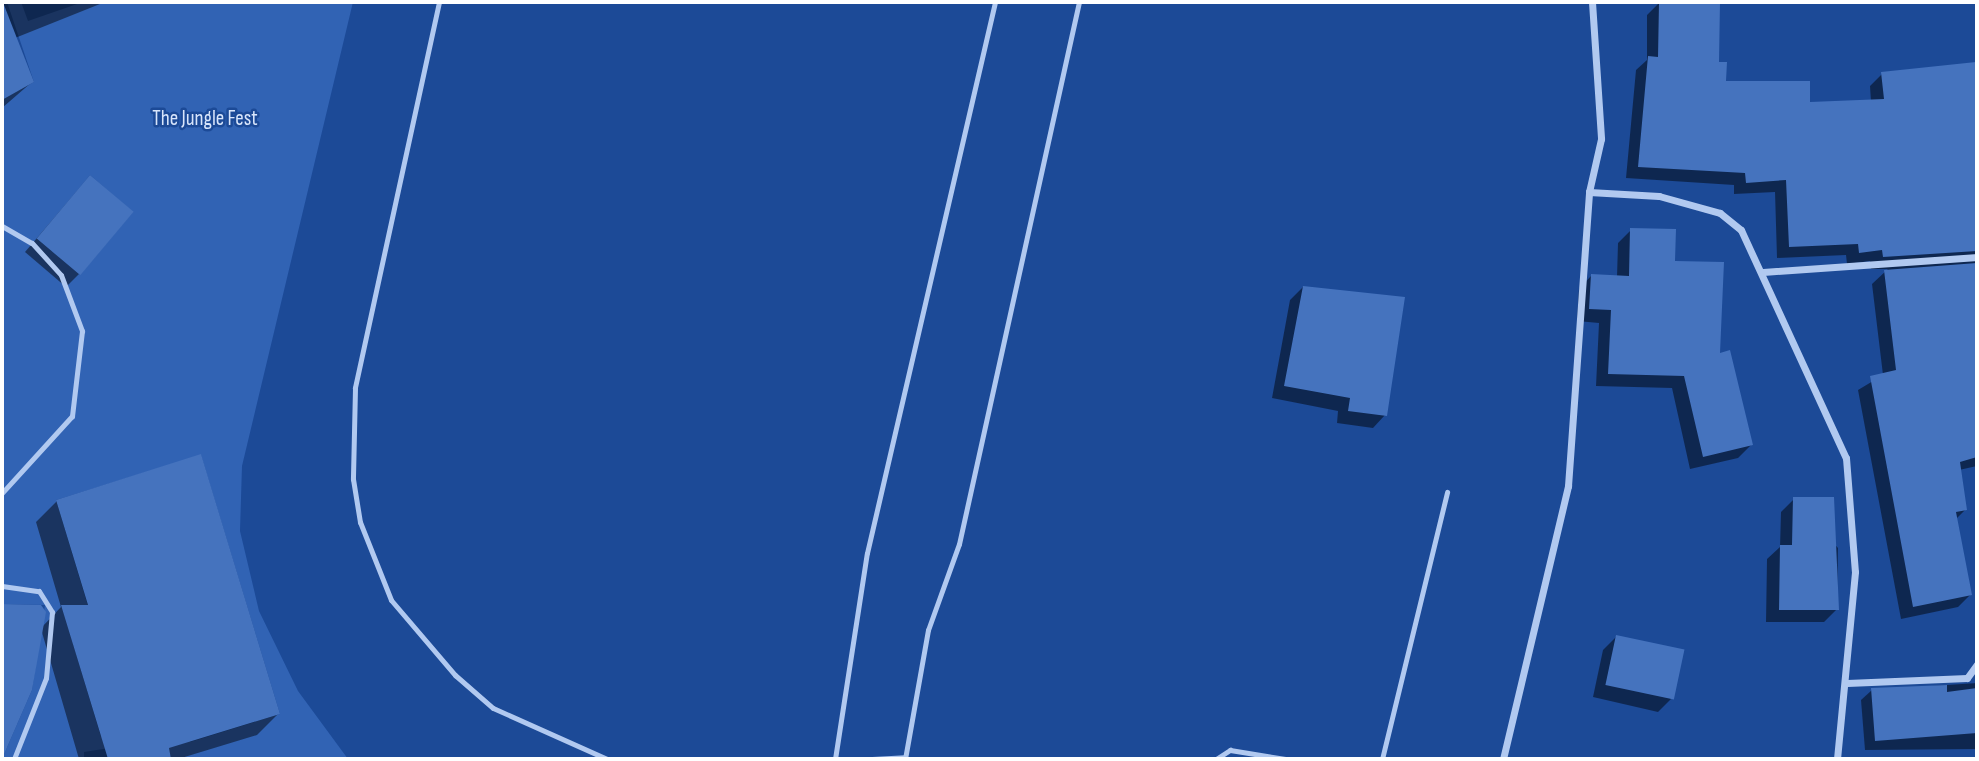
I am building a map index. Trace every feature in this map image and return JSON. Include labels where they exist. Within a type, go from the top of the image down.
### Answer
[{"type":"street","points":[[1503,759],[1568,486],[1589,192],[1601,139],[1592,2]]},
{"type":"street","points":[[1589,192],[1659,196],[1720,213],[1741,230],[1763,272],[1846,458],[1855,572],[1847,683],[1837,759]]},
{"type":"street","points":[[1763,272],[1977,257]]},
{"type":"street","points":[[1847,683],[1967,678],[1977,664]]},
{"type":"lane","points":[[439,2],[355,388],[353,479],[360,522],[391,600],[455,675],[493,708],[607,759]]},
{"type":"lane","points":[[835,759],[867,553],[995,2]]},
{"type":"lane","points":[[872,759],[905,758],[928,630],[959,544],[1079,2]]},
{"type":"lane","points":[[2,226],[32,243],[61,275],[82,331],[72,416],[2,493]]},
{"type":"lane","points":[[1382,759],[1447,492]]},
{"type":"lane","points":[[2,586],[38,592],[52,612],[46,678],[14,759]]},
{"type":"lane","points":[[1216,759],[1230,750],[1284,759]]},
{"type":"green space","name":"The Jungle Fest","points":[[7,2],[21,2],[28,21],[83,2],[353,2],[242,466],[240,531],[259,611],[298,691],[348,759],[171,759],[167,739],[84,752],[84,759],[2,759],[32,690],[45,605],[2,604],[2,100],[34,82]],"holes":[[[90,175],[133,212],[80,275],[37,239]],[[201,455],[280,714],[190,742],[181,713],[101,737],[73,644],[97,636],[56,500]]]},
{"type":"building","points":[[1659,2],[1720,2],[1719,62],[1727,62],[1726,81],[1810,81],[1810,102],[1884,99],[1881,72],[1976,62],[1977,251],[1883,257],[1882,250],[1859,253],[1858,244],[1789,247],[1786,180],[1746,183],[1745,173],[1638,167],[1648,56],[1658,57]]},
{"type":"building","points":[[4,5],[34,82],[2,100],[2,6]]},
{"type":"building","points":[[90,175],[134,212],[80,275],[37,239]]},
{"type":"building","points":[[1630,228],[1676,229],[1675,261],[1724,262],[1720,353],[1730,350],[1753,445],[1703,457],[1684,376],[1608,374],[1611,310],[1589,309],[1591,274],[1629,276]]},
{"type":"building","points":[[1977,263],[1977,457],[1960,462],[1967,510],[1956,512],[1972,595],[1913,607],[1870,376],[1896,370],[1884,270]]},
{"type":"building","points":[[1303,286],[1405,297],[1387,416],[1348,411],[1350,398],[1284,386]]},
{"type":"building","points":[[201,454],[280,714],[169,748],[171,759],[108,759],[61,605],[88,605],[56,500]]},
{"type":"building","points":[[1793,497],[1834,497],[1839,610],[1779,610],[1780,545],[1792,545]]},
{"type":"building","points":[[2,604],[41,605],[46,612],[32,690],[2,759]]},
{"type":"building","points":[[1616,635],[1684,650],[1674,699],[1605,685]]},
{"type":"building","points":[[1947,685],[1947,692],[1977,688],[1977,733],[1875,741],[1871,688]]}]
